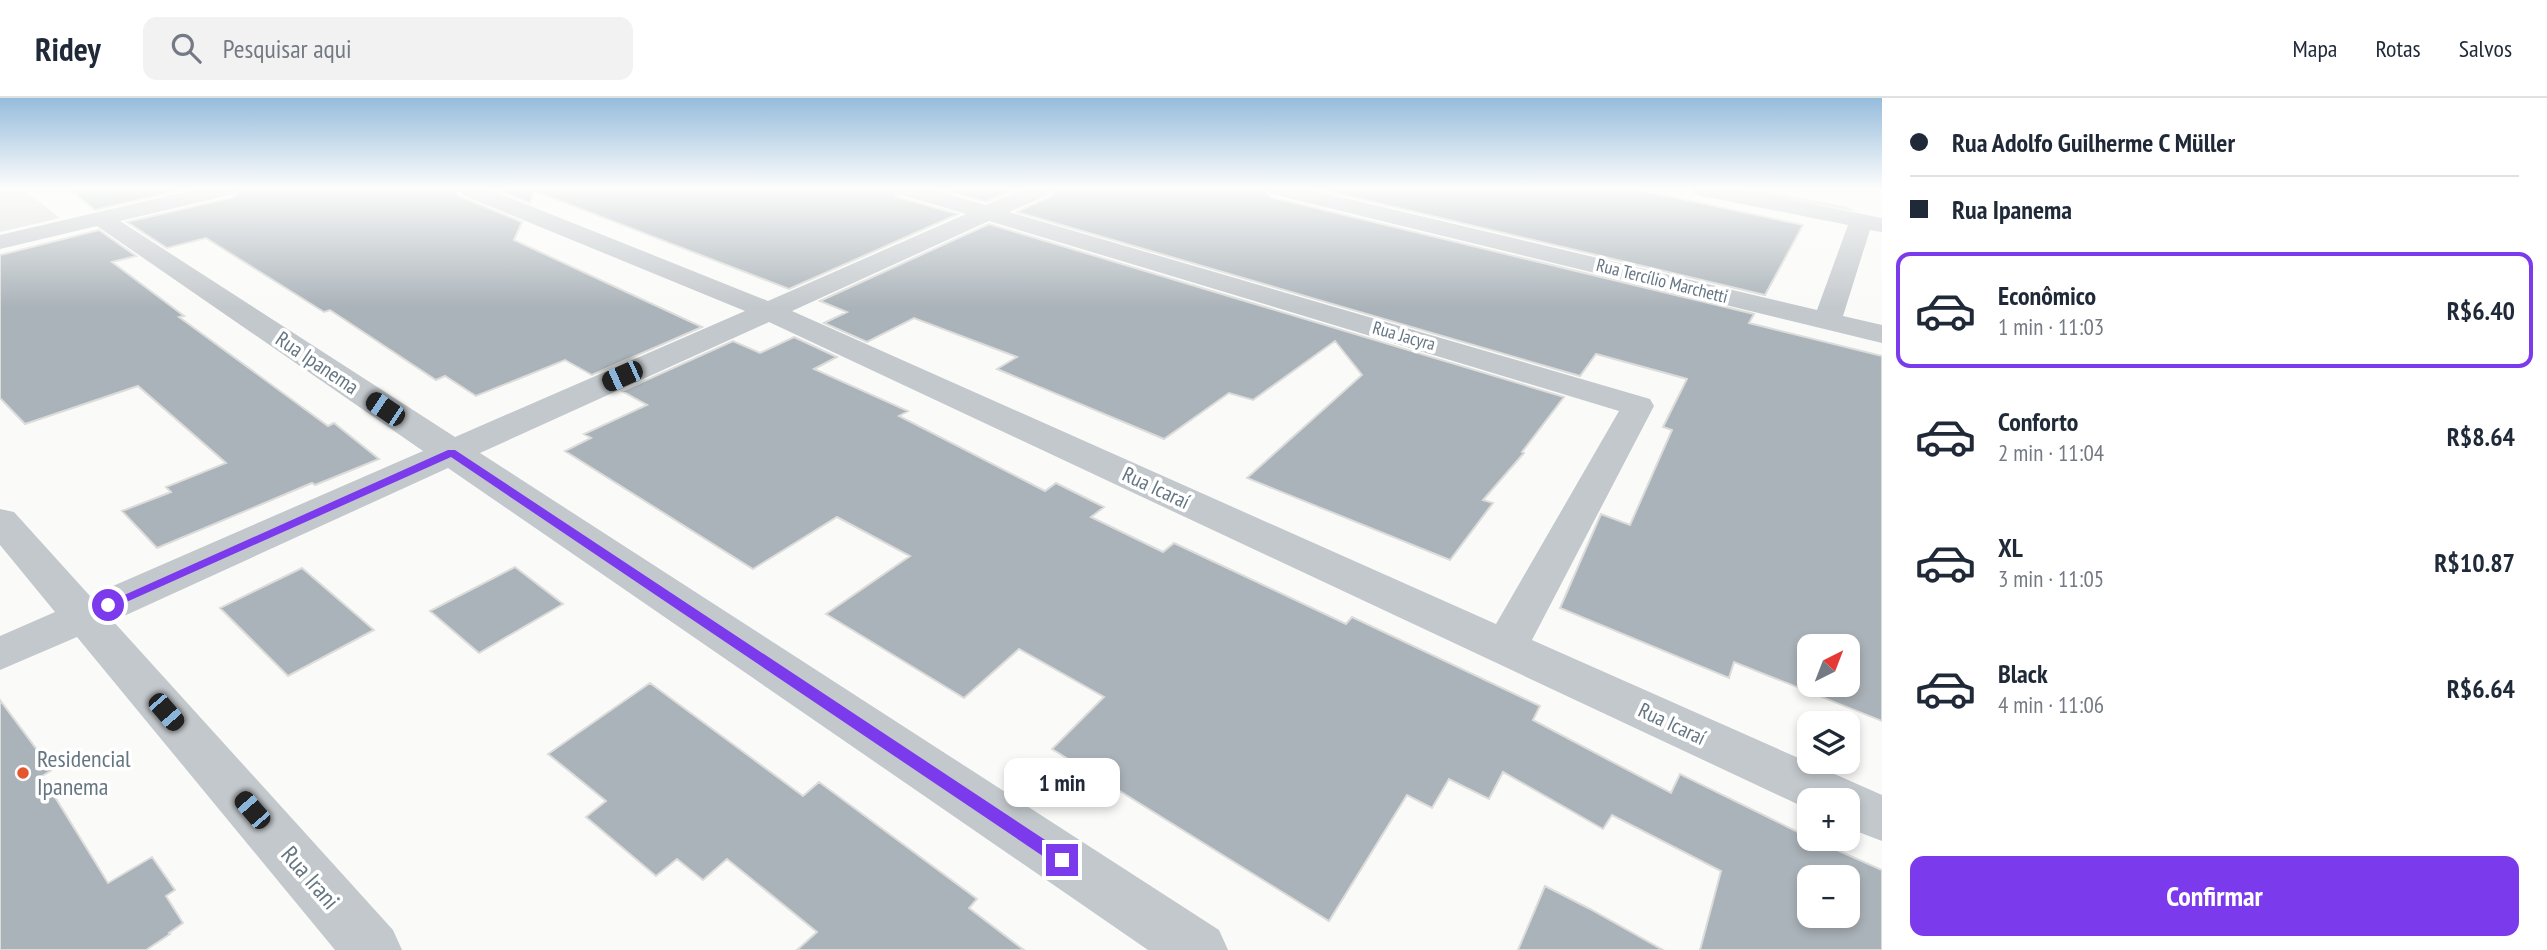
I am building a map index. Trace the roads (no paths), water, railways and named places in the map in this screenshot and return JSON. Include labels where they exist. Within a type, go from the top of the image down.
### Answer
[{"type":"street","points":[[0,242],[55,229]]},
{"type":"street","name":"Rua Ipanema","points":[[116,229],[1198,950]]},
{"type":"street","name":"Rua Icaraí","points":[[566,229],[769,311],[1813,788]]},
{"type":"street","points":[[0,654],[953,229]]},
{"type":"street","name":"Rua Jacyra","points":[[1041,229],[1638,405],[1505,648]]},
{"type":"street","name":"Rua Tercílio Marchetti","points":[[1444,229],[1882,334]]},
{"type":"street","points":[[1827,321],[1870,229]]},
{"type":"street","name":"Rua Irani","points":[[0,520],[372,950]]},
{"type":"street","points":[[1860,810],[1882,820]]},
{"type":"place","name":"Residencial Ipanema","points":[[23,773]]}]
